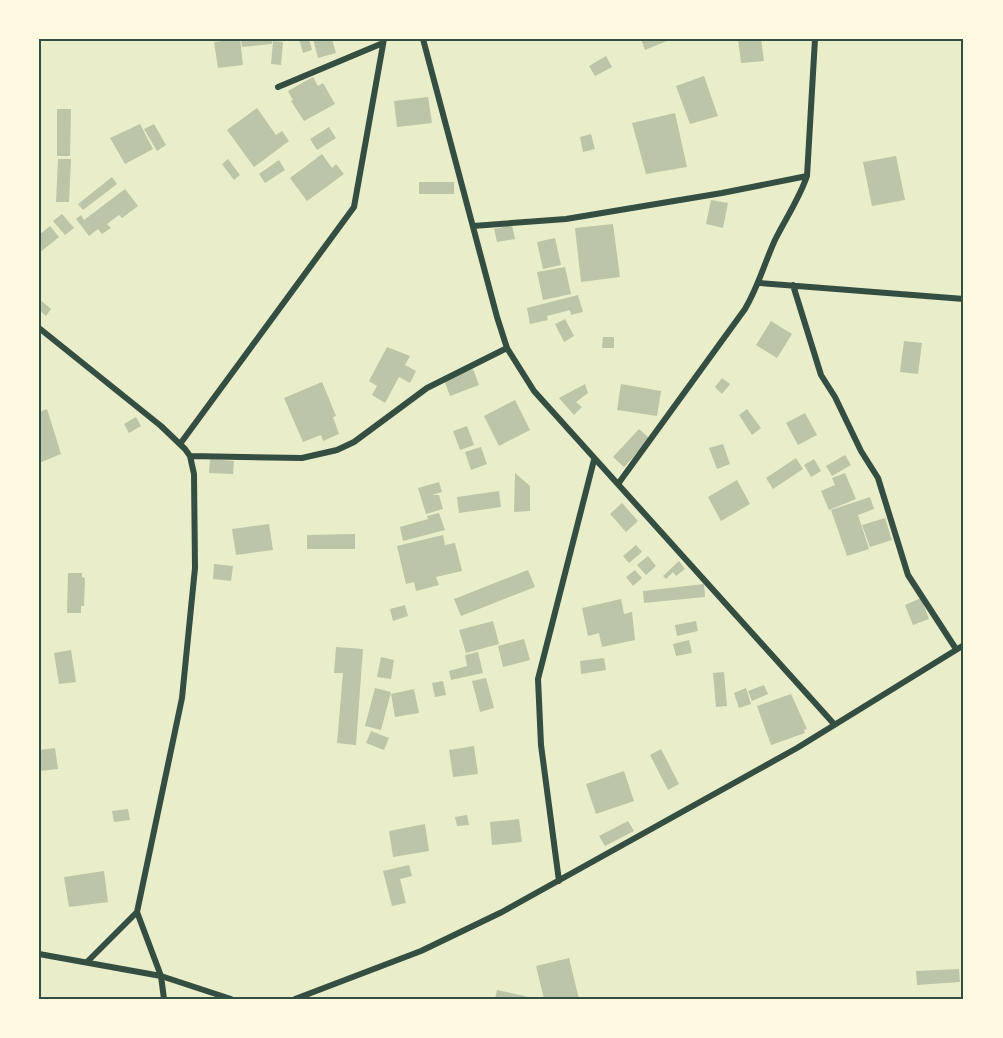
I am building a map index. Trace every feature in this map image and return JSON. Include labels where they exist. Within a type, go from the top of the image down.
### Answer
[{"type":"street","points":[[423,39],[507,348],[534,391],[594,460],[834,724]]},
{"type":"street","points":[[618,484],[745,309],[760,283],[768,257],[801,194],[807,176],[815,39]]},
{"type":"street","points":[[278,87],[384,41]]},
{"type":"street","points":[[180,444],[354,207],[384,41]]},
{"type":"street","points":[[473,226],[566,219],[807,176]]},
{"type":"street","points":[[760,283],[964,299]]},
{"type":"street","points":[[793,285],[820,375],[835,397],[861,451],[878,478],[908,575],[956,650]]},
{"type":"street","points":[[39,328],[116,388],[180,444],[190,456],[195,500],[195,568],[182,698],[136,912],[87,962]]},
{"type":"street","points":[[190,456],[302,458],[337,450],[354,442],[427,388],[507,348]]},
{"type":"street","points":[[559,881],[541,745],[538,679],[594,460]]},
{"type":"street","points":[[295,999],[421,951],[502,912],[797,748],[964,645]]},
{"type":"street","points":[[136,912],[161,976],[164,999]]},
{"type":"street","points":[[39,954],[161,976],[231,999]]},
{"type":"building","points":[[240,39],[243,65],[218,68],[214,42]]},
{"type":"building","points":[[241,39],[272,39],[272,44],[242,47]]},
{"type":"building","points":[[299,39],[309,39],[312,50],[303,53]]},
{"type":"building","points":[[313,39],[332,39],[336,53],[318,58]]},
{"type":"building","points":[[641,39],[666,39],[667,41],[645,50]]},
{"type":"building","points":[[738,39],[761,39],[764,61],[741,63]]},
{"type":"building","points":[[273,41],[283,42],[281,65],[271,64]]},
{"type":"building","points":[[606,56],[612,67],[595,76],[589,66]]},
{"type":"building","points":[[704,76],[718,116],[690,124],[676,86]]},
{"type":"building","points":[[313,77],[318,86],[323,83],[335,104],[304,121],[291,101],[293,100],[288,91]]},
{"type":"building","points":[[428,97],[432,123],[397,127],[394,101]]},
{"type":"building","points":[[257,108],[276,135],[282,131],[289,141],[254,167],[227,130]]},
{"type":"building","points":[[57,109],[71,109],[70,156],[57,156]]},
{"type":"building","points":[[675,113],[687,167],[646,174],[632,123]]},
{"type":"building","points":[[140,124],[153,149],[125,164],[110,138]]},
{"type":"building","points":[[154,124],[166,145],[157,151],[144,129]]},
{"type":"building","points":[[329,127],[336,138],[317,150],[310,139]]},
{"type":"building","points":[[591,134],[595,149],[583,152],[580,137]]},
{"type":"building","points":[[322,154],[332,168],[336,164],[344,174],[307,201],[290,178]]},
{"type":"building","points":[[896,156],[905,200],[872,206],[863,162]]},
{"type":"building","points":[[58,159],[71,159],[69,202],[56,202]]},
{"type":"building","points":[[228,159],[240,175],[234,180],[222,164]]},
{"type":"building","points":[[279,160],[285,170],[265,183],[259,174]]},
{"type":"building","points":[[112,177],[117,184],[83,210],[78,204]]},
{"type":"building","points":[[419,182],[454,182],[454,194],[419,194]]},
{"type":"building","points":[[125,189],[138,206],[122,218],[119,215],[107,224],[111,228],[102,234],[98,229],[89,236],[76,219],[81,215],[84,220]]},
{"type":"building","points":[[711,200],[728,203],[723,228],[706,224]]},
{"type":"building","points":[[62,214],[74,228],[65,235],[53,221]]},
{"type":"building","points":[[613,224],[620,277],[581,282],[575,228]]},
{"type":"building","points":[[512,225],[515,239],[497,242],[494,229]]},
{"type":"building","points":[[50,226],[59,237],[39,253],[39,235]]},
{"type":"building","points":[[555,238],[561,265],[543,269],[537,242]]},
{"type":"building","points":[[565,267],[571,294],[543,300],[537,272]]},
{"type":"building","points":[[578,295],[583,312],[571,315],[570,310],[547,316],[548,320],[530,324],[527,308]]},
{"type":"building","points":[[39,299],[51,309],[46,316],[39,310]]},
{"type":"building","points":[[565,319],[574,336],[564,342],[555,324]]},
{"type":"building","points":[[771,321],[792,334],[777,358],[756,345]]},
{"type":"building","points":[[603,337],[614,337],[614,348],[602,348]]},
{"type":"building","points":[[904,341],[922,343],[918,374],[900,372]]},
{"type":"building","points":[[387,347],[410,356],[405,365],[416,371],[410,383],[399,377],[385,403],[372,395],[377,386],[369,381]]},
{"type":"building","points":[[473,369],[479,385],[450,396],[444,380]]},
{"type":"building","points":[[722,378],[730,384],[722,394],[715,387]]},
{"type":"building","points":[[322,382],[336,416],[333,417],[339,434],[323,441],[321,435],[303,442],[284,398]]},
{"type":"building","points":[[585,384],[588,393],[576,402],[582,407],[574,415],[559,398]]},
{"type":"building","points":[[621,384],[661,391],[657,416],[617,410]]},
{"type":"building","points":[[515,400],[530,430],[499,446],[484,416]]},
{"type":"building","points":[[47,409],[61,454],[39,463],[39,412]]},
{"type":"building","points":[[747,409],[761,428],[752,435],[739,415]]},
{"type":"building","points":[[805,413],[817,435],[798,445],[786,423]]},
{"type":"building","points":[[136,417],[141,426],[129,433],[124,424]]},
{"type":"building","points":[[467,426],[474,445],[460,450],[453,431]]},
{"type":"building","points":[[639,429],[650,439],[624,467],[613,457]]},
{"type":"building","points":[[723,444],[730,464],[717,469],[709,448]]},
{"type":"building","points":[[481,447],[487,464],[471,470],[465,452]]},
{"type":"building","points":[[845,455],[851,465],[832,476],[826,466]]},
{"type":"building","points":[[796,458],[803,469],[773,489],[766,478]]},
{"type":"building","points":[[210,459],[234,461],[233,474],[209,473]]},
{"type":"building","points":[[814,459],[821,471],[811,477],[804,465]]},
{"type":"building","points":[[515,473],[530,486],[530,511],[514,512]]},
{"type":"building","points":[[845,473],[856,499],[829,510],[821,491],[835,485],[832,478]]},
{"type":"building","points":[[737,480],[750,504],[721,521],[708,497]]},
{"type":"building","points":[[439,482],[442,492],[432,495],[439,495],[443,509],[426,514],[418,488]]},
{"type":"building","points":[[499,491],[501,507],[459,513],[457,497]]},
{"type":"building","points":[[870,497],[874,509],[858,515],[869,549],[847,556],[831,510]]},
{"type":"building","points":[[622,503],[638,521],[626,532],[610,514]]},
{"type":"building","points":[[439,513],[445,530],[403,541],[400,527],[428,519],[427,516]]},
{"type":"building","points":[[885,518],[892,540],[870,547],[862,525]]},
{"type":"building","points":[[269,524],[273,550],[236,555],[232,529]]},
{"type":"building","points":[[355,534],[355,549],[307,549],[307,535]]},
{"type":"building","points":[[443,535],[445,545],[455,543],[462,571],[436,577],[439,585],[416,591],[414,582],[406,584],[397,546]]},
{"type":"building","points":[[636,545],[642,552],[629,563],[623,556]]},
{"type":"building","points":[[648,556],[656,566],[646,575],[637,565]]},
{"type":"building","points":[[679,561],[685,569],[676,576],[673,572],[666,579],[663,576]]},
{"type":"building","points":[[214,564],[233,566],[231,581],[213,579]]},
{"type":"building","points":[[528,570],[535,587],[461,616],[454,599]]},
{"type":"building","points":[[635,570],[642,578],[633,586],[626,577]]},
{"type":"building","points":[[68,573],[82,573],[82,577],[85,578],[84,606],[81,606],[81,613],[67,613]]},
{"type":"building","points":[[704,584],[705,597],[644,603],[643,591]]},
{"type":"building","points":[[921,598],[929,619],[913,625],[905,605]]},
{"type":"building","points":[[621,599],[624,614],[632,612],[635,640],[602,647],[599,633],[588,636],[582,608]]},
{"type":"building","points":[[405,605],[408,616],[393,621],[390,609]]},
{"type":"building","points":[[493,621],[499,644],[466,653],[459,630]]},
{"type":"building","points":[[696,621],[698,631],[677,636],[675,625]]},
{"type":"building","points":[[524,639],[530,660],[503,667],[498,646]]},
{"type":"building","points":[[689,640],[692,653],[676,656],[673,644]]},
{"type":"building","points":[[336,647],[363,649],[356,745],[337,743],[343,673],[334,673]]},
{"type":"building","points":[[71,650],[76,682],[59,684],[54,653]]},
{"type":"building","points":[[478,652],[483,673],[451,680],[449,671],[467,666],[465,655]]},
{"type":"building","points":[[381,657],[394,660],[391,679],[377,677]]},
{"type":"building","points":[[604,658],[606,670],[581,674],[580,661]]},
{"type":"building","points":[[724,672],[727,706],[716,707],[713,673]]},
{"type":"building","points":[[486,678],[494,708],[480,712],[472,681]]},
{"type":"building","points":[[443,681],[446,695],[435,697],[432,683]]},
{"type":"building","points":[[764,685],[768,694],[752,701],[748,691]]},
{"type":"building","points":[[375,688],[391,692],[381,730],[365,726]]},
{"type":"building","points":[[746,688],[751,704],[739,708],[734,693]]},
{"type":"building","points":[[414,689],[419,713],[395,717],[391,694]]},
{"type":"building","points":[[791,694],[807,729],[804,730],[805,733],[771,745],[757,706]]},
{"type":"building","points":[[371,731],[389,738],[384,750],[366,743]]},
{"type":"building","points":[[474,746],[478,774],[453,777],[449,750]]},
{"type":"building","points":[[55,748],[58,769],[39,771],[39,750]]},
{"type":"building","points":[[661,749],[679,784],[668,790],[650,755]]},
{"type":"building","points":[[624,771],[634,801],[596,814],[586,784]]},
{"type":"building","points":[[128,809],[130,820],[114,822],[112,811]]},
{"type":"building","points":[[467,815],[469,825],[457,826],[455,817]]},
{"type":"building","points":[[519,819],[522,842],[492,845],[490,822]]},
{"type":"building","points":[[628,821],[634,831],[605,846],[599,836]]},
{"type":"building","points":[[425,824],[429,851],[393,857],[389,831]]},
{"type":"building","points":[[409,865],[412,876],[400,879],[406,903],[392,906],[383,871]]},
{"type":"building","points":[[104,871],[108,902],[69,907],[64,877]]},
{"type":"building","points":[[569,958],[579,999],[544,999],[536,966]]},
{"type":"building","points":[[959,969],[960,982],[917,985],[916,971]]},
{"type":"building","points":[[497,990],[534,998],[534,999],[495,999]]}]
